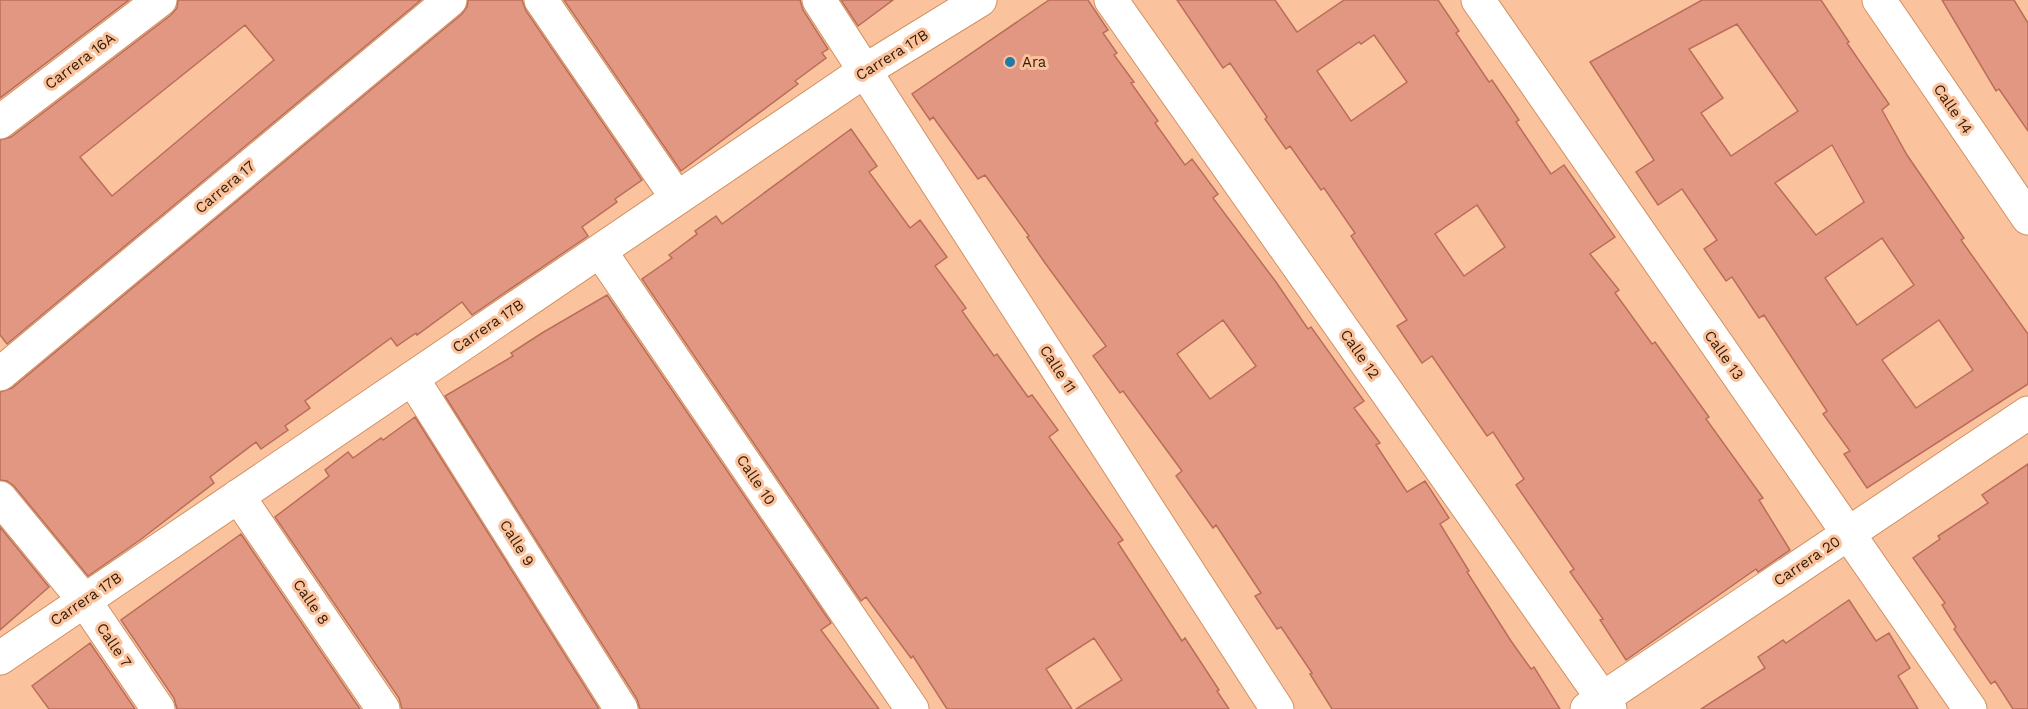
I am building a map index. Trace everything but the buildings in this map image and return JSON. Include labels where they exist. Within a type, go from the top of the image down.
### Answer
[{"type":"street","name":"Carrera 16A","points":[[0,122],[160,0]]},
{"type":"street","name":"Carrera 17","points":[[0,374],[450,0]]},
{"type":"street","points":[[541,0],[677,198]]},
{"type":"street","name":"Calle 11","points":[[819,0],[1277,709]]},
{"type":"street","name":"Carrera 17B","points":[[0,658],[866,70],[980,0]]},
{"type":"street","name":"Calle 12","points":[[1110,0],[1600,705]]},
{"type":"street","name":"Calle 13","points":[[1478,0],[1970,709]]},
{"type":"street","name":"Calle 14","points":[[1879,0],[2028,218]]},
{"type":"street","name":"Calle 10","points":[[600,251],[912,709]]},
{"type":"street","name":"Calle 9","points":[[412,378],[621,709]]},
{"type":"street","name":"Carrera 20","points":[[1600,705],[2028,413]]},
{"type":"street","name":"Calle 8","points":[[238,496],[383,709]]},
{"type":"street","name":"Calle 7","points":[[0,498],[84,600],[158,709]]},
{"type":"place","name":"Ara","points":[[1010,62]]}]
